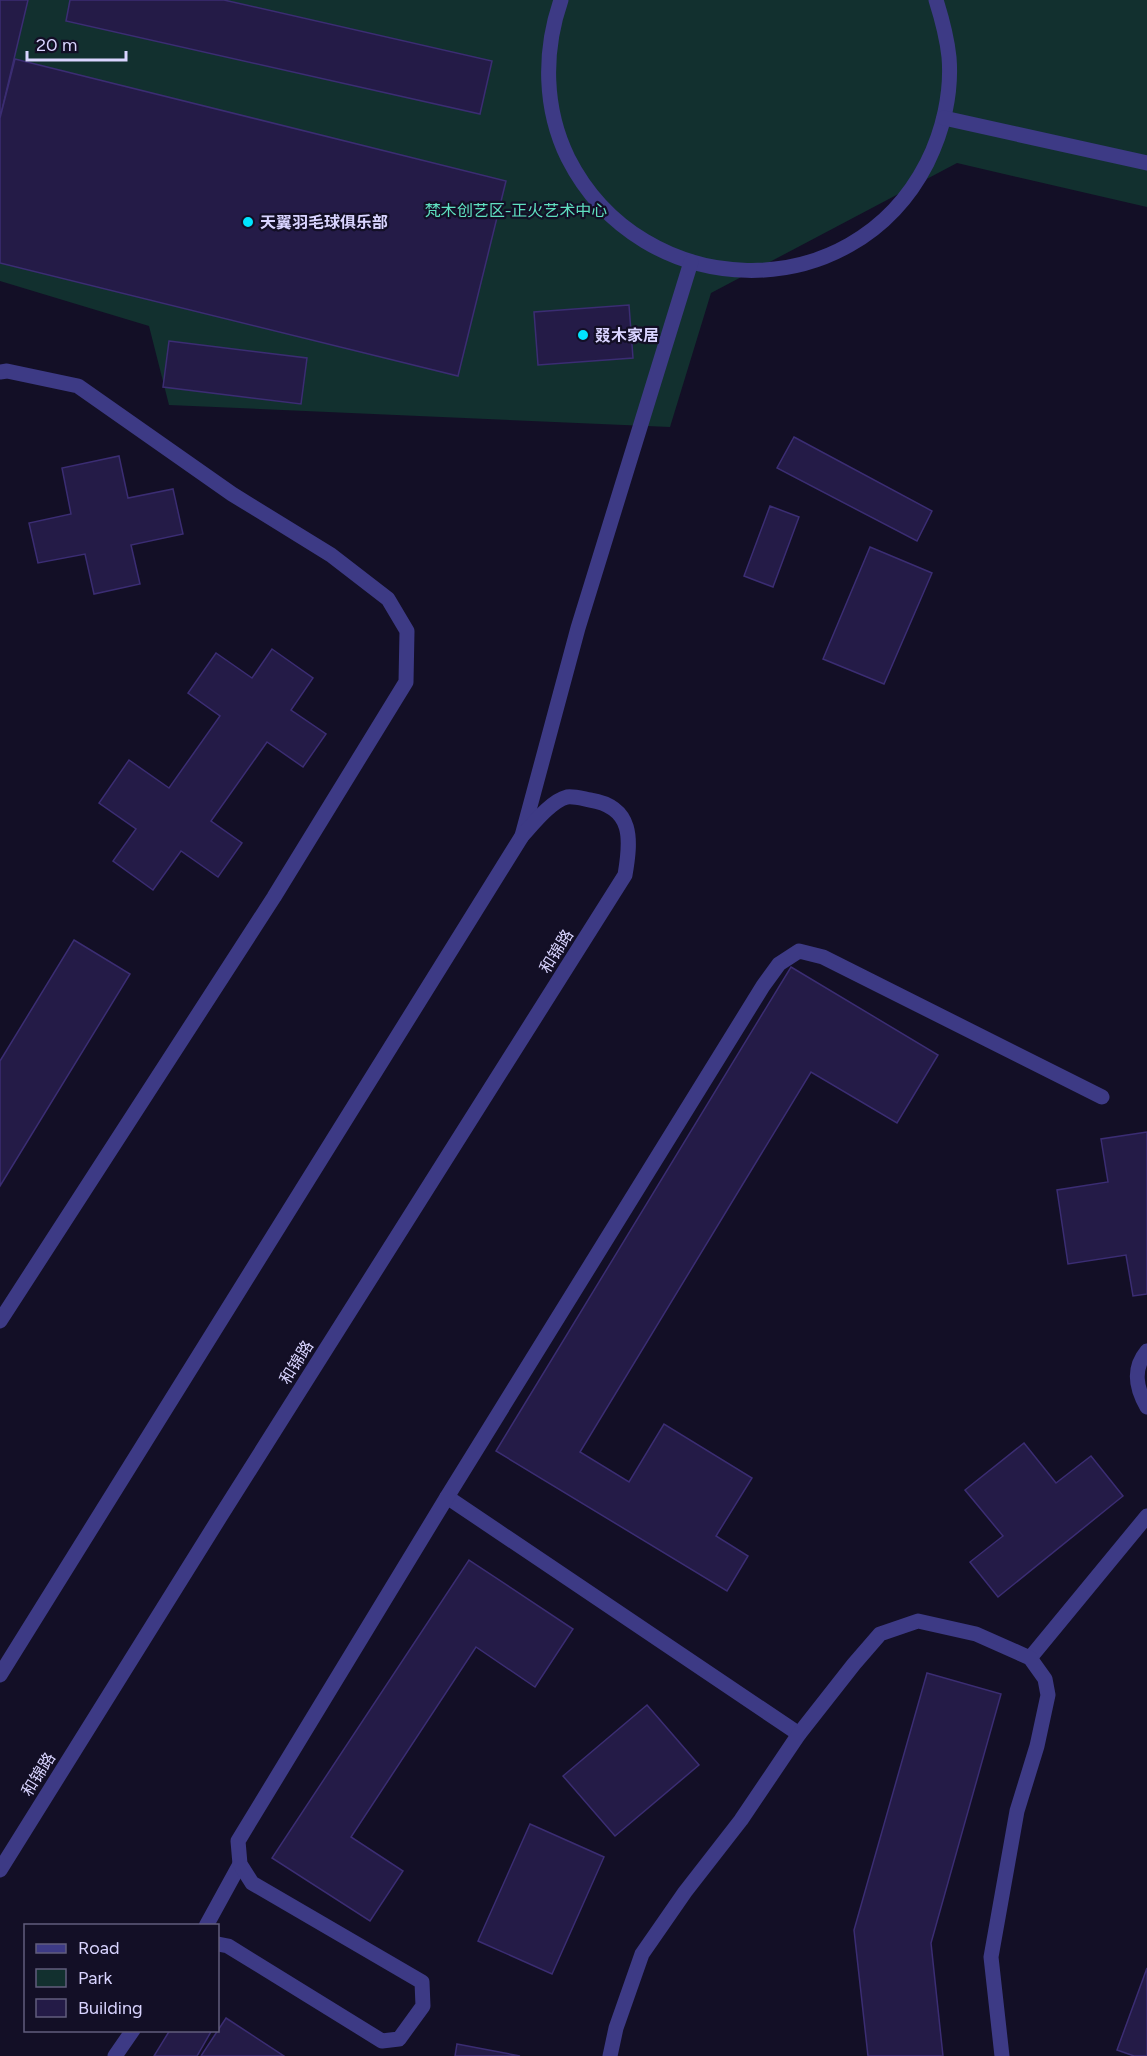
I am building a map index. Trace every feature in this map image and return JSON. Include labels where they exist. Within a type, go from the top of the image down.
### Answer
[{"type":"street","points":[[561,0],[554,20],[549,52],[548,84],[562,146],[577,175],[596,201],[618,223],[644,242],[673,257],[735,271],[766,271],[797,266],[827,256],[855,242],[880,223],[902,201],[920,176],[934,148],[944,118],[949,88],[949,58],[936,0]]},
{"type":"street","points":[[944,118],[1147,163]]},
{"type":"street","points":[[0,1675],[522,836],[578,628],[691,262]]},
{"type":"street","points":[[0,372],[7,370],[78,386],[232,494],[331,555],[388,599],[407,631],[406,682],[274,897],[0,1321]]},
{"type":"street","name":"和锦路","points":[[0,1870],[625,875],[630,845],[624,819],[607,802],[567,797],[541,813],[522,836]]},
{"type":"street","points":[[219,1944],[228,1946],[382,2041],[399,2039],[423,2006],[422,1982],[252,1883],[240,1864],[238,1841],[447,1497],[763,986],[779,964],[799,951],[823,957],[1102,1097]]},
{"type":"street","points":[[1147,1351],[1137,1368],[1138,1392],[1147,1407]]},
{"type":"street","points":[[447,1497],[799,1734]]},
{"type":"street","points":[[1030,1658],[1147,1516]]},
{"type":"street","points":[[610,2056],[616,2028],[642,1954],[685,1892],[741,1820],[799,1734],[880,1634],[918,1621],[976,1634],[1030,1658],[1045,1679],[1048,1695],[1037,1746],[1017,1811],[991,1958],[1002,2056]]},
{"type":"street","points":[[207,1924],[240,1864]]},
{"type":"street","points":[[115,2056],[132,2032]]},
{"type":"green space","name":"梵木创艺区-正火艺术中心","points":[[0,0],[1147,0],[1147,207],[957,163],[711,293],[670,427],[169,405],[149,326],[0,281]]},
{"type":"building","points":[[0,0],[28,0],[0,118]]},
{"type":"building","points":[[70,0],[224,0],[492,61],[480,114],[66,21]]},
{"type":"building","name":"天翼羽毛球俱乐部","points":[[15,59],[506,181],[458,376],[0,263],[0,118]]},
{"type":"building","name":"叕木家居","points":[[629,305],[633,358],[538,365],[534,312]]},
{"type":"building","points":[[169,341],[307,358],[301,404],[163,387]]},
{"type":"building","points":[[794,437],[932,511],[917,541],[777,468]]},
{"type":"building","points":[[119,456],[128,498],[173,489],[183,534],[131,545],[140,584],[94,594],[85,554],[38,563],[29,523],[71,514],[62,468]]},
{"type":"building","points":[[770,506],[799,517],[773,587],[744,576]]},
{"type":"building","points":[[870,547],[932,573],[884,684],[823,659]]},
{"type":"building","points":[[272,649],[313,678],[291,710],[326,734],[303,767],[267,742],[211,821],[242,843],[218,877],[181,851],[153,890],[113,861],[136,829],[99,803],[129,760],[169,788],[220,716],[188,693],[216,653],[252,678]]},
{"type":"building","points":[[74,940],[130,974],[0,1186],[0,1061]]},
{"type":"building","points":[[791,967],[938,1055],[897,1123],[811,1072],[580,1452],[629,1482],[664,1424],[752,1478],[716,1536],[748,1556],[727,1591],[496,1451]]},
{"type":"building","points":[[1147,1132],[1147,1294],[1133,1296],[1126,1255],[1068,1264],[1057,1190],[1108,1182],[1101,1139]]},
{"type":"building","points":[[1024,1443],[1056,1483],[1091,1456],[1123,1496],[998,1597],[970,1562],[1003,1536],[965,1490]]},
{"type":"building","points":[[469,1560],[573,1629],[535,1687],[476,1647],[351,1837],[403,1871],[370,1921],[272,1858]]},
{"type":"building","points":[[927,1673],[1001,1694],[931,1943],[943,2056],[868,2056],[854,1930]]},
{"type":"building","points":[[647,1705],[699,1765],[615,1836],[563,1776]]},
{"type":"building","points":[[530,1824],[604,1857],[552,1974],[478,1941]]},
{"type":"building","points":[[1147,1968],[1147,2056],[1134,2056],[1117,2050]]},
{"type":"building","points":[[226,2018],[284,2056],[201,2056],[219,2032]]},
{"type":"building","points":[[169,2032],[211,2032],[197,2056],[154,2056]]},
{"type":"building","points":[[457,2044],[520,2056],[455,2056]]},
{"type":"place","name":"天翼羽毛球俱乐部","points":[[248,222]]},
{"type":"place","name":"叕木家居","points":[[583,335]]}]
